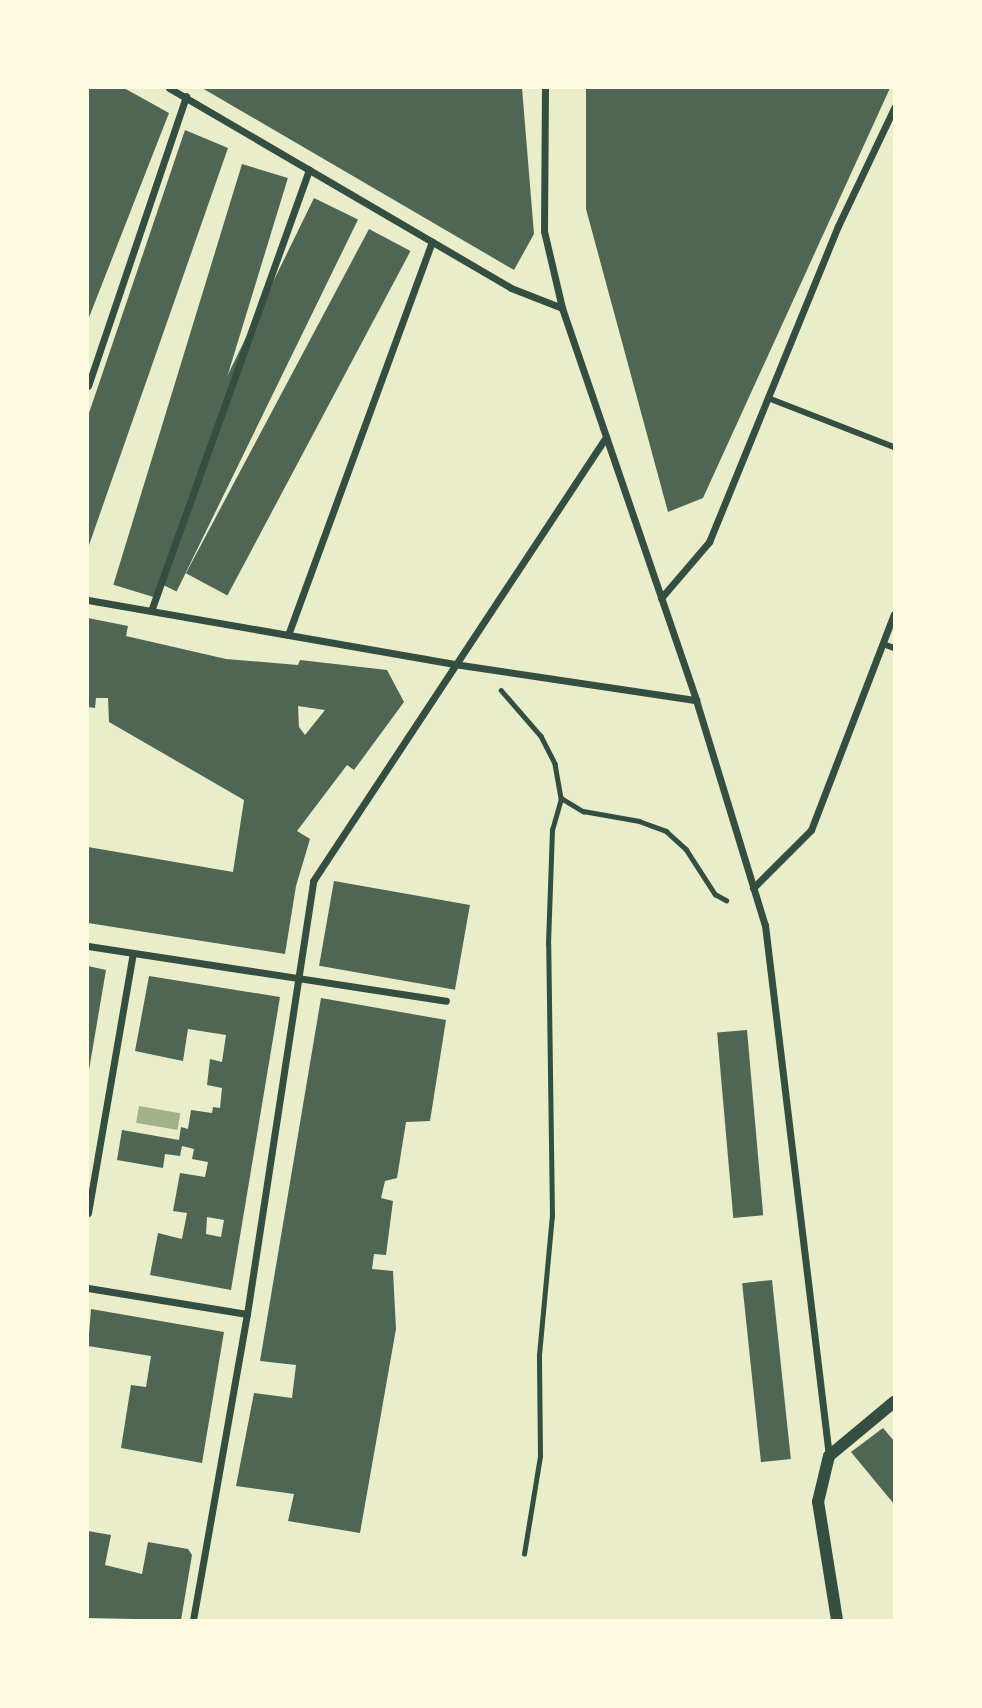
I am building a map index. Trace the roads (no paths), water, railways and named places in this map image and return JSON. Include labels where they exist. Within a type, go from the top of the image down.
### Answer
[{"type":"street","points":[[169,88],[511,288],[562,309]]},
{"type":"street","points":[[545,88],[544,232],[562,309],[696,700],[765,925],[829,1456],[818,1502],[837,1620]]},
{"type":"street","points":[[88,386],[186,96]]},
{"type":"street","points":[[661,598],[709,542],[838,226],[894,108]]},
{"type":"street","points":[[151,611],[309,169]]},
{"type":"street","points":[[288,635],[432,242]]},
{"type":"street","points":[[768,398],[894,447]]},
{"type":"street","points":[[193,1620],[247,1314],[313,881],[606,437]]},
{"type":"street","points":[[88,600],[454,664],[696,700]]},
{"type":"street","points":[[753,888],[811,830],[894,614]]},
{"type":"street","points":[[883,644],[894,648]]},
{"type":"street","points":[[88,946],[446,1001]]},
{"type":"street","points":[[88,1213],[133,953]]},
{"type":"street","points":[[88,1288],[247,1314]]},
{"type":"street","points":[[829,1456],[894,1402]]}]
